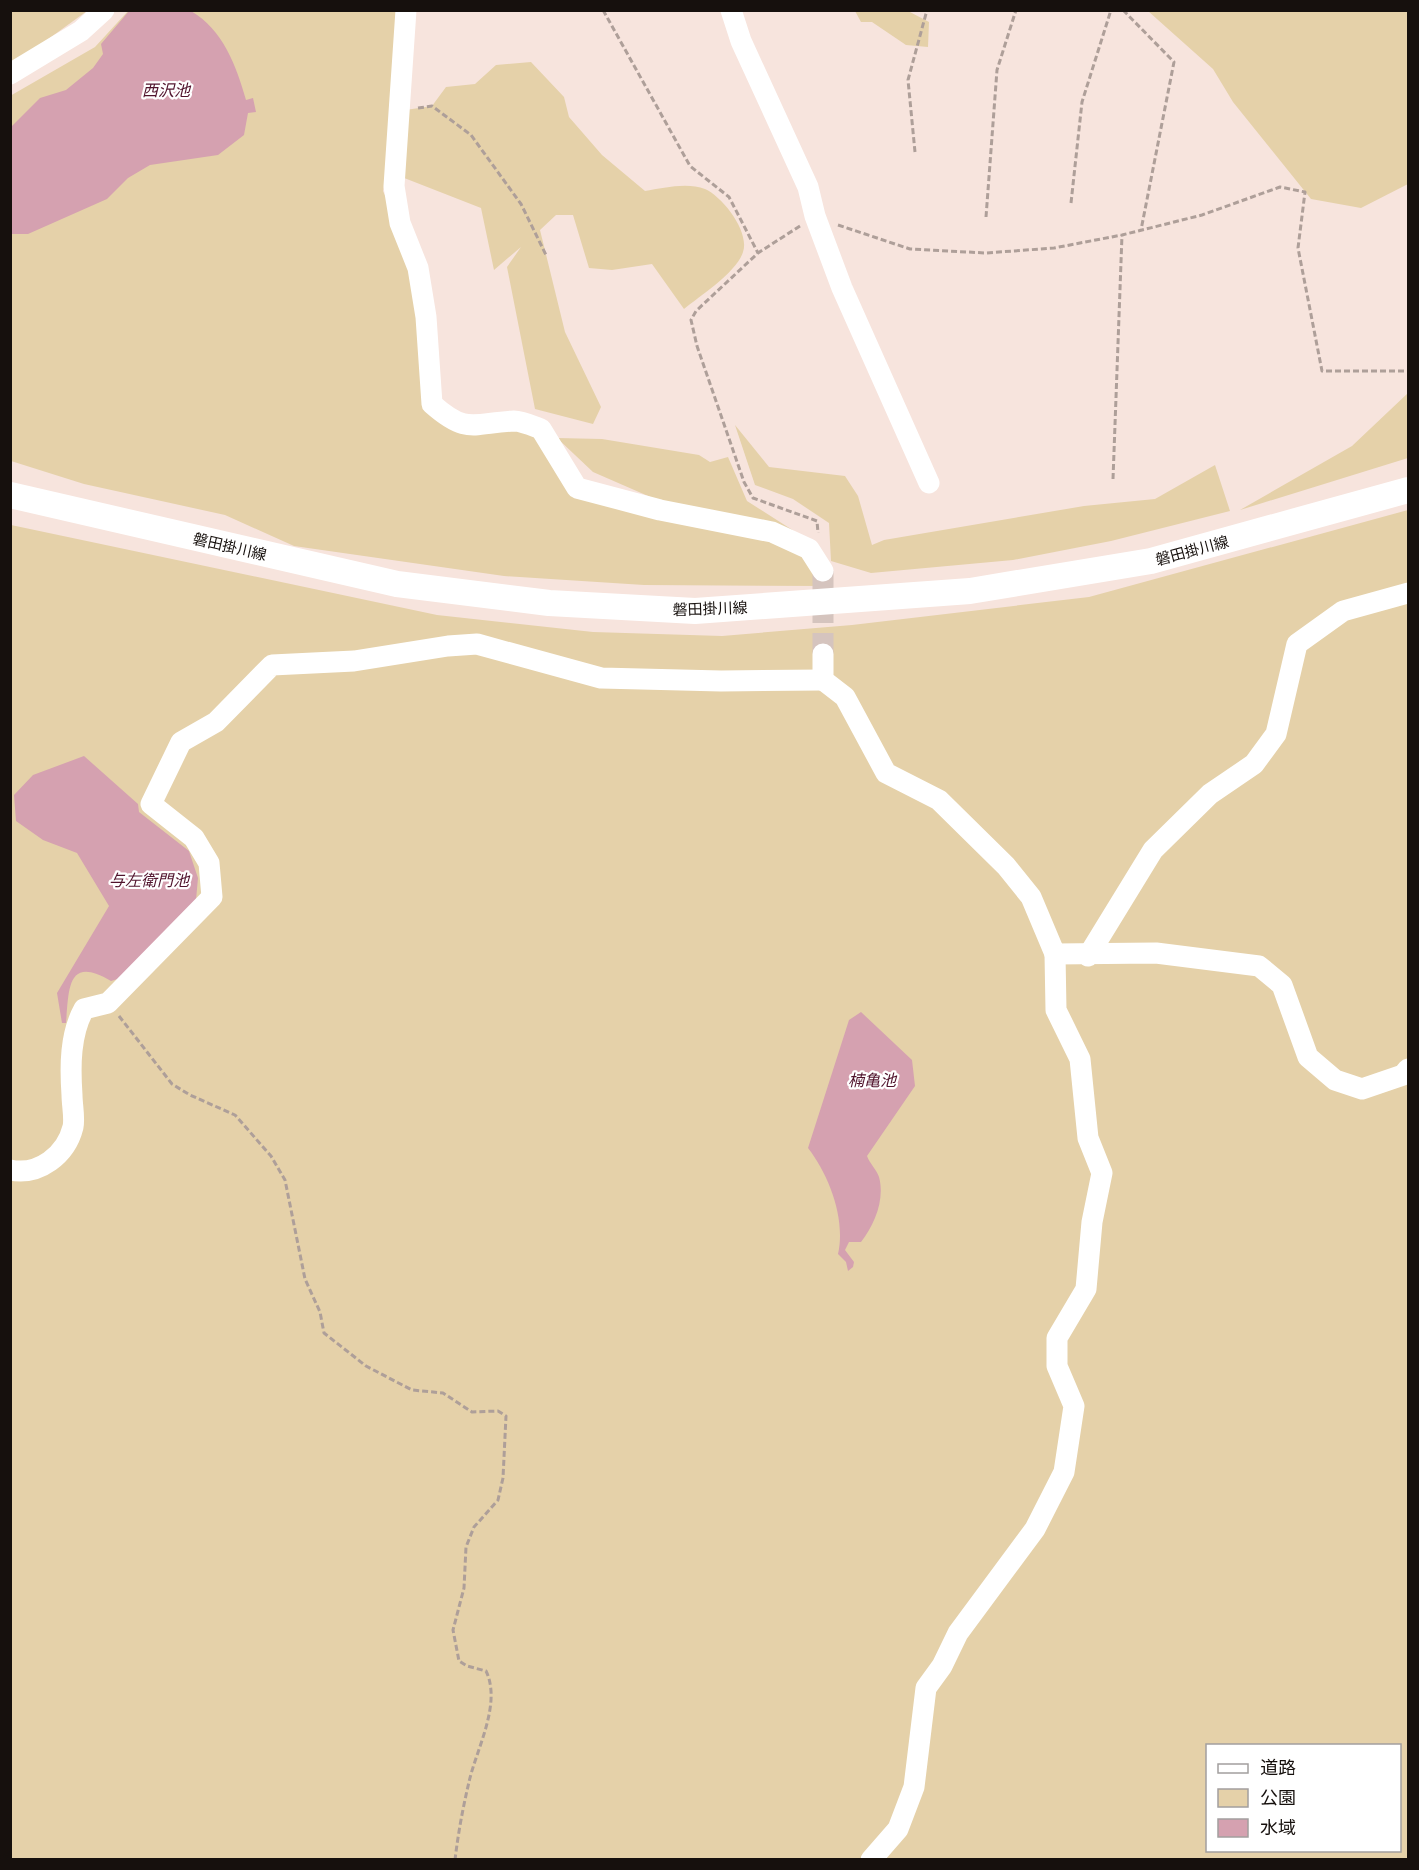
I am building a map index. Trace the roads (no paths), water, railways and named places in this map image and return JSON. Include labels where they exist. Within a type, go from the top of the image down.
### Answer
[{"type":"main road","name":"磐田掛川線","points":[[10,495],[397,584],[549,603],[695,611],[970,591],[1150,561],[1383,500],[1408,490]]},
{"type":"street","points":[[10,74],[81,31],[104,10]]},
{"type":"street","points":[[406,10],[394,186],[400,223],[418,268],[426,317],[432,404],[450,420],[476,427],[516,421],[541,429],[577,488],[660,510],[772,532],[809,549],[822,569]]},
{"type":"street","points":[[731,10],[741,41],[808,187],[815,216],[842,288],[929,483]]},
{"type":"street","points":[[1088,956],[1153,850],[1210,794],[1254,764],[1276,734],[1297,644],[1343,611],[1408,593]]},
{"type":"street","points":[[10,1170],[39,1169],[64,1148],[74,1126],[70,1073],[76,1024],[84,1009],[108,1003],[212,897],[208,862],[194,838],[151,804],[181,742],[216,722],[272,665],[354,662],[448,646],[477,644],[601,678],[698,681],[824,680],[845,697],[886,773],[939,800],[1006,866],[1031,897],[1055,954],[1056,1010],[1080,1059],[1088,1138],[1102,1173],[1092,1222],[1086,1289],[1058,1338],[1058,1366],[1074,1406],[1064,1472],[1035,1529],[958,1632],[942,1666],[926,1688],[914,1787],[898,1829],[871,1860]]},
{"type":"street","points":[[823,654],[824,680]]},
{"type":"street","points":[[1055,954],[1088,956],[1156,953],[1259,966],[1282,985],[1308,1058],[1335,1080],[1362,1089],[1403,1075],[1408,1069]]},
{"type":"water","name":"西沢池","points":[[129,11],[191,11],[212,28],[233,61],[246,100],[253,98],[256,112],[248,113],[244,135],[218,155],[150,165],[128,178],[107,199],[28,234],[11,234],[11,127],[40,98],[66,90],[93,68],[103,54],[101,44]]},
{"type":"water","name":"与左衛門池","points":[[84,756],[138,804],[139,812],[189,851],[198,878],[196,900],[134,974],[111,981],[97,974],[86,972],[78,974],[70,988],[66,1023],[62,1023],[57,993],[109,906],[77,853],[43,840],[16,821],[14,795],[33,775]]},
{"type":"water","name":"楠亀池","points":[[861,1012],[912,1060],[915,1086],[867,1156],[879,1177],[880,1202],[871,1227],[861,1242],[849,1242],[845,1250],[854,1262],[853,1267],[848,1271],[846,1262],[838,1254],[840,1226],[834,1198],[823,1171],[808,1148],[849,1020]]},
{"type":"tunnel","points":[[823,571],[823,654]]}]
